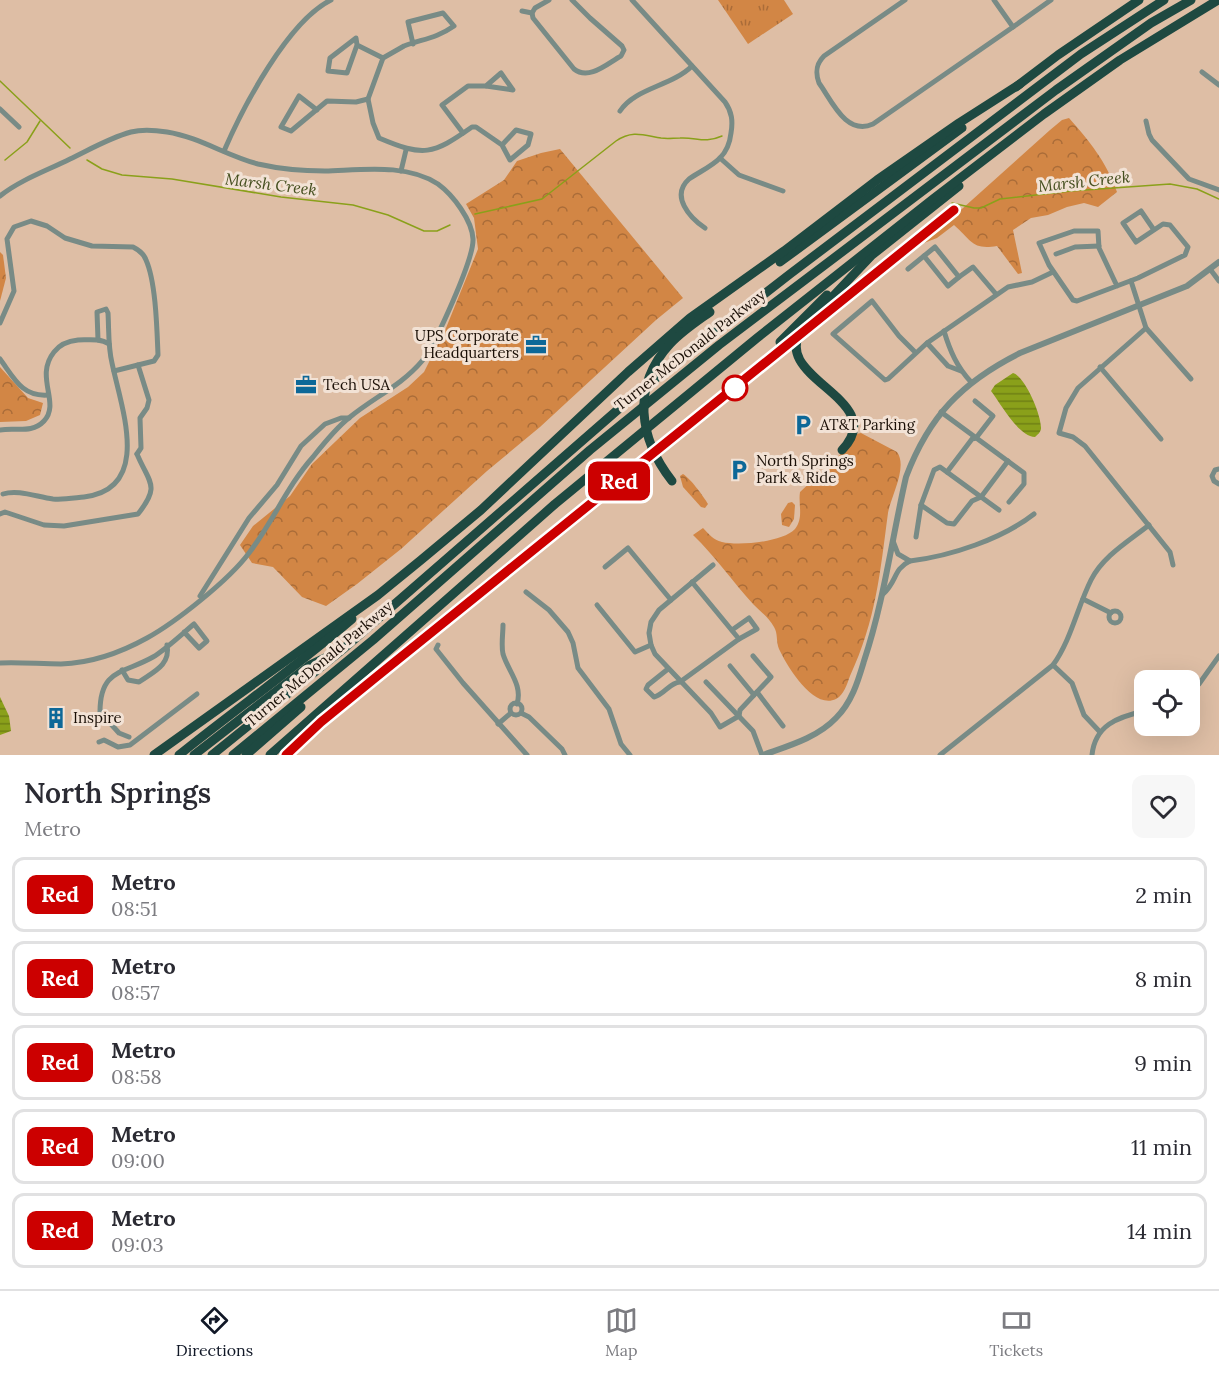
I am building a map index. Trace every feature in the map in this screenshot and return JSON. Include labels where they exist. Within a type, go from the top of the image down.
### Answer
[{"type":"highway","points":[[672,481],[655,456],[645,428],[645,400],[651,375],[659,358],[678,336],[842,218],[1058,55],[1139,0]]},
{"type":"highway","name":"Turner McDonald Parkway","points":[[212,755],[342,650],[644,387],[772,287],[1064,67],[1164,0]]},
{"type":"highway","name":"Turner McDonald Parkway","points":[[233,755],[373,640],[576,462],[719,345],[1056,90],[1151,23],[1191,0]]},
{"type":"highway","points":[[270,755],[555,504],[757,338],[1015,136],[1120,60],[1218,0]]},
{"type":"highway","points":[[178,755],[225,717],[302,661],[481,510],[690,318],[886,174],[1020,84]]},
{"type":"highway","points":[[780,342],[814,307],[872,255],[1008,146],[1015,136]]},
{"type":"highway","points":[[842,450],[852,434],[851,416],[843,403],[804,367],[798,358],[796,344],[804,327],[858,268]]},
{"type":"highway","points":[[154,755],[378,595]]},
{"type":"highway","points":[[246,755],[373,640]]},
{"type":"highway","points":[[194,755],[310,665],[342,650]]},
{"type":"street","points":[[224,151],[244,109],[287,39],[304,19],[331,0]]},
{"type":"street","points":[[549,0],[535,8],[532,13],[533,18],[579,73]]},
{"type":"street","points":[[572,0],[624,50],[621,56],[590,73],[579,73]]},
{"type":"street","points":[[632,0],[725,102],[731,113],[730,141],[720,158],[688,180],[682,191],[683,205],[696,222],[705,228]]},
{"type":"street","points":[[905,0],[824,56],[817,66],[819,82],[847,121],[856,126],[866,127],[873,124],[1051,0]]},
{"type":"street","points":[[994,0],[1013,27]]},
{"type":"street","points":[[522,10],[532,13]]},
{"type":"street","points":[[413,44],[408,22],[443,13],[453,26],[441,35],[413,44],[383,58],[368,99],[372,123],[379,138],[406,150],[422,152],[450,143],[472,127],[476,127],[502,145],[510,160],[528,145],[531,134],[516,130],[502,145]]},
{"type":"street","points":[[357,38],[357,45],[347,73],[328,71],[330,58],[357,38]]},
{"type":"street","points":[[357,45],[383,58]]},
{"type":"street","points":[[620,111],[630,99],[677,79],[692,66]]},
{"type":"street","points":[[1202,72],[1219,85]]},
{"type":"street","points":[[463,133],[442,105],[468,86],[513,90],[501,73],[486,86]]},
{"type":"street","points":[[576,79],[579,73]]},
{"type":"street","points":[[316,110],[298,96],[281,127],[291,131],[327,101],[356,102],[368,99]]},
{"type":"street","points":[[0,109],[19,127]]},
{"type":"street","points":[[1146,121],[1152,140],[1189,179],[1219,189]]},
{"type":"street","points":[[0,196],[19,184],[114,138],[138,131],[156,130],[170,132],[256,163],[290,170],[325,171],[365,168],[401,171],[439,185],[462,210],[471,225],[473,249],[454,299],[423,360],[402,381],[349,418],[289,487],[264,532],[247,556],[233,559],[196,602]]},
{"type":"street","points":[[401,171],[406,150]]},
{"type":"street","points":[[720,158],[740,175],[783,191]]},
{"type":"street","points":[[1117,286],[1099,246],[1098,231],[1074,231],[1039,243],[1053,272],[1075,301],[1117,286],[1131,281],[1172,262],[1188,251],[1186,243],[1170,225],[1162,224],[1154,230],[1136,242],[1123,223],[1141,211],[1154,230]]},
{"type":"street","points":[[0,323],[14,291],[7,246],[8,234],[14,226],[23,222],[39,222],[64,238],[100,247],[133,247],[140,251],[148,266],[154,300],[157,358],[154,361],[114,371]]},
{"type":"street","points":[[1056,254],[1075,247],[1099,246]]},
{"type":"street","points":[[908,269],[935,247],[960,277]]},
{"type":"street","points":[[924,256],[948,286],[973,267],[996,294]]},
{"type":"street","points":[[705,682],[753,731],[762,755],[815,734],[830,724],[842,712],[856,686],[883,594],[901,497],[910,467],[918,447],[941,412],[971,382],[1000,363],[1187,286],[1219,262]]},
{"type":"street","points":[[1210,269],[1219,281]]},
{"type":"street","points":[[916,353],[899,336],[872,301],[835,331],[834,336],[885,380],[916,353],[927,343],[996,294],[1008,287],[1032,282],[1053,272]]},
{"type":"street","points":[[1131,281],[1141,306],[1146,328],[1191,379]]},
{"type":"street","points":[[3,494],[13,492],[54,499],[101,494],[116,484],[125,468],[128,454],[124,413],[109,344],[106,309],[97,312],[98,340]]},
{"type":"street","points":[[1146,328],[1078,388],[1059,433],[1073,437],[1085,446],[1170,552],[1173,565]]},
{"type":"street","points":[[944,331],[954,360],[971,382]]},
{"type":"street","points":[[0,430],[31,429],[42,423],[49,414],[46,366],[57,348],[73,340],[98,340],[109,344]]},
{"type":"street","points":[[927,343],[948,366],[961,371]]},
{"type":"street","points":[[939,358],[950,350]]},
{"type":"street","points":[[0,359],[26,391],[35,395],[48,395]]},
{"type":"street","points":[[948,366],[954,360]]},
{"type":"street","points":[[137,454],[141,448],[140,418],[149,400],[138,365]]},
{"type":"street","points":[[1100,367],[1161,439]]},
{"type":"street","points":[[947,472],[993,416],[975,401]]},
{"type":"street","points":[[941,412],[1024,473],[1024,484],[1009,502]]},
{"type":"street","points":[[0,663],[62,664],[105,658],[160,631],[196,602],[233,559],[249,518],[278,485],[301,446],[325,424],[341,417],[349,418]]},
{"type":"street","points":[[128,454],[137,454]]},
{"type":"street","points":[[0,514],[5,512],[44,525],[64,526],[138,514],[152,495],[150,483],[137,454]]},
{"type":"street","points":[[921,506],[947,524],[954,524],[972,501],[981,497],[1008,461]]},
{"type":"street","points":[[916,537],[921,506],[934,470],[940,467],[999,510]]},
{"type":"street","points":[[1219,469],[1212,476],[1219,484]]},
{"type":"street","points":[[883,594],[892,586],[899,568],[910,561],[931,558],[1007,533],[1034,514]]},
{"type":"street","points":[[940,755],[1053,666],[1064,648],[1091,580],[1102,564],[1149,525]]},
{"type":"street","points":[[893,540],[898,554],[910,561]]},
{"type":"street","points":[[605,567],[628,548],[671,600]]},
{"type":"street","points":[[713,565],[659,610],[651,622],[651,645],[668,669],[711,712],[720,727],[739,716]]},
{"type":"street","points":[[692,582],[739,639]]},
{"type":"street","points":[[526,592],[549,610],[568,632],[573,643],[578,668],[609,709],[621,744],[630,755]]},
{"type":"street","points":[[1083,599],[1112,612]]},
{"type":"street","points":[[597,605],[635,652],[651,645]]},
{"type":"street","points":[[668,669],[646,689],[654,697],[674,683],[680,682],[739,639],[758,629],[749,618],[732,630]]},
{"type":"street","points":[[503,625],[503,654],[518,688],[520,696],[518,704]]},
{"type":"street","points":[[129,737],[119,733],[100,712],[102,688],[112,675],[156,656],[184,632]]},
{"type":"street","points":[[122,670],[128,680],[139,682],[166,660],[169,652],[167,645]]},
{"type":"street","points":[[438,645],[436,649],[498,724],[527,755]]},
{"type":"street","points":[[739,716],[740,710],[771,677],[753,656]]},
{"type":"street","points":[[1200,683],[1219,656]]},
{"type":"street","points":[[730,666],[783,726]]},
{"type":"street","points":[[1053,666],[1072,683],[1084,715],[1100,732]]},
{"type":"street","points":[[99,742],[104,740],[118,747],[130,745],[197,694]]},
{"type":"street","points":[[518,704],[522,708],[521,713]]},
{"type":"street","points":[[498,724],[511,713],[511,706],[518,704]]},
{"type":"street","points":[[511,713],[516,715],[521,713],[529,717],[563,754]]},
{"type":"street","points":[[1092,755],[1100,732],[1107,724],[1134,714]]},
{"type":"green space","points":[[718,0],[784,0],[793,14],[748,44]]},
{"type":"green space","points":[[1069,118],[1097,152],[1117,192],[1098,207],[1084,203],[1067,207],[1048,215],[1031,218],[1013,230],[1022,273],[1018,274],[997,246],[977,245],[954,225],[937,238],[924,243],[1050,130],[1062,120]]},
{"type":"green space","points":[[560,149],[683,298],[401,549],[357,584],[326,606],[302,597],[273,567],[252,563],[240,545],[253,526],[290,496],[312,464],[360,418],[408,387],[424,372],[446,328],[478,249],[474,218],[466,204],[504,180],[517,161]]},
{"type":"green space","points":[[0,252],[3,255],[6,278],[0,301]]},
{"type":"green space","points":[[0,367],[28,398],[43,403],[40,415],[26,421],[0,422]]},
{"type":"green space","points":[[861,433],[897,452],[901,465],[900,473],[888,513],[876,596],[866,635],[843,692],[836,699],[827,701],[810,692],[794,675],[779,649],[772,624],[693,535],[703,528],[719,541],[739,543],[771,540],[789,533],[798,525],[800,492],[846,449],[856,434]]},
{"type":"green space","points":[[683,474],[708,504],[705,508],[701,507],[683,487],[680,476]]},
{"type":"green space","points":[[792,502],[795,505],[794,519],[789,527],[782,525],[781,514],[788,503]]},
{"type":"shaded area","points":[[1013,373],[1023,381],[1036,406],[1041,429],[1035,437],[1022,431],[1016,425],[991,391],[995,385]]},
{"type":"shaded area","points":[[0,697],[9,716],[11,731],[0,735]]},
{"type":"waterway","name":"Marsh Creek","points":[[0,81],[70,148]]},
{"type":"waterway","points":[[5,160],[27,142],[40,121]]},
{"type":"waterway","name":"Marsh Creek","points":[[475,214],[542,199],[616,141],[627,135],[705,140],[722,136]]},
{"type":"waterway","name":"Marsh Creek","points":[[87,160],[102,169],[122,175],[172,179],[281,197],[353,205],[388,215],[424,231],[437,231],[450,225]]},
{"type":"waterway","name":"Marsh Creek","points":[[952,203],[981,208],[1000,199],[1170,184],[1197,189],[1219,199]]},
{"type":"railway","points":[[411,648],[954,210]]},
{"type":"metro line","name":"Red","points":[[286,755],[321,722],[954,210]]},
{"type":"place","name":"UPS Corporate Headquarters","points":[[536,345]]},
{"type":"place","name":"Tech USA","points":[[306,385]]},
{"type":"place","name":"AT&T Parking","points":[[803,425]]},
{"type":"place","name":"North Springs Park & Ride","points":[[739,470]]},
{"type":"place","name":"Inspire","points":[[56,718]]}]
